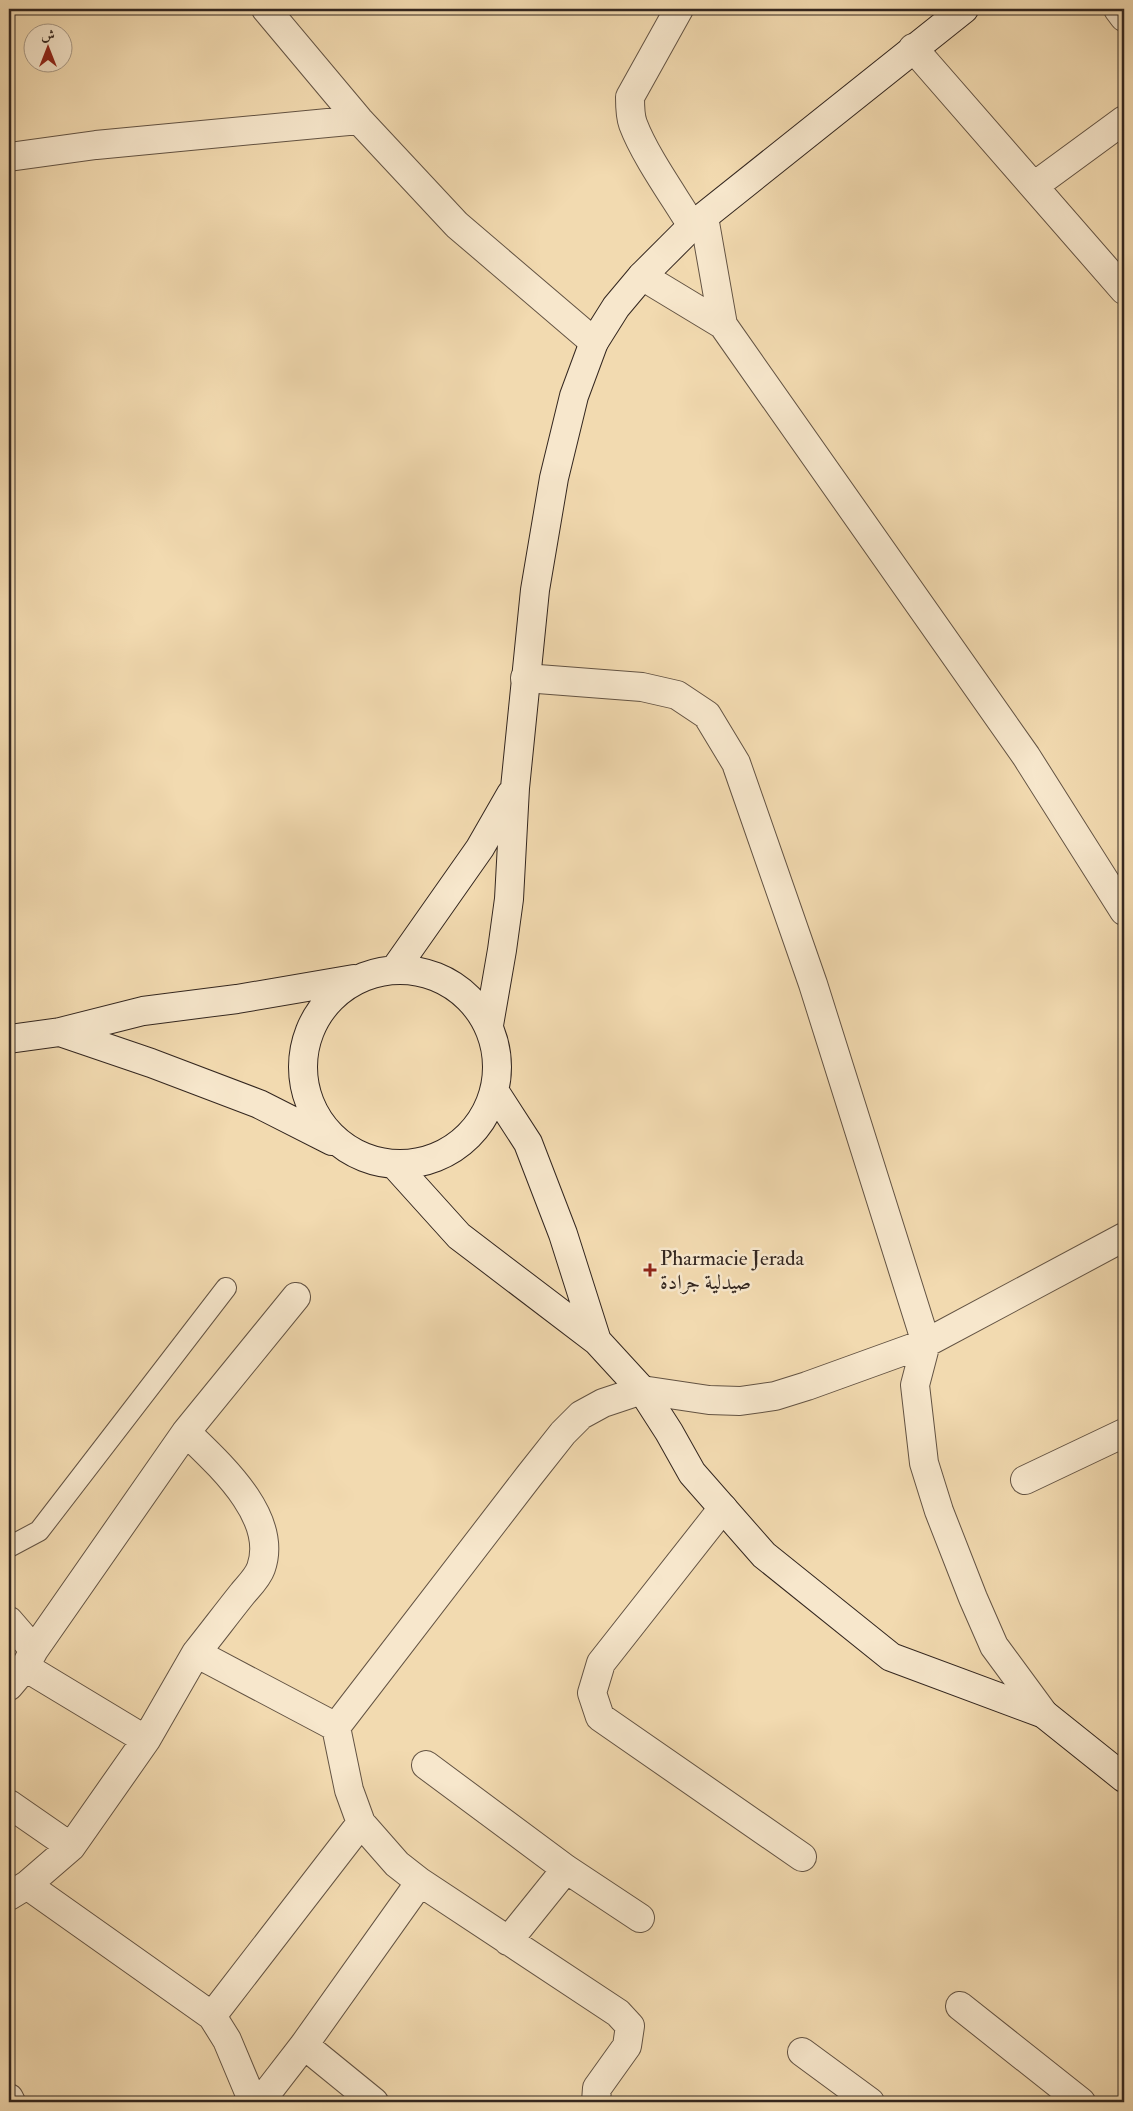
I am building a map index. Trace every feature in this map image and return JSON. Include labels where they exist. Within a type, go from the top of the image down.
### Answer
[{"type":"street","points":[[266,9],[359,120],[458,225],[594,342]]},
{"type":"street","points":[[679,9],[630,97],[632,122],[641,141],[698,221],[723,325],[1026,756],[1124,912]]},
{"type":"street","points":[[488,1025],[509,899],[515,788],[535,590],[554,478],[574,396],[594,342],[616,307],[642,276],[698,221],[964,9]]},
{"type":"street","points":[[1118,9],[1124,17]]},
{"type":"street","points":[[913,48],[1124,290]]},
{"type":"street","points":[[9,157],[96,145],[359,120]]},
{"type":"street","points":[[1034,186],[1124,120]]},
{"type":"street","points":[[642,276],[723,325]]},
{"type":"street","points":[[525,678],[642,687],[677,695],[707,715],[736,764],[813,984],[926,1343],[915,1385],[924,1463],[940,1511],[994,1646],[1044,1714],[1124,1778]]},
{"type":"street","points":[[395,969],[480,848],[515,788]]},
{"type":"street","points":[[60,1032],[150,1063],[258,1104],[347,1149],[370,1159],[394,1164],[427,1160],[458,1146],[481,1122],[495,1092],[498,1057],[488,1025],[473,1001],[451,983],[424,972],[395,969],[376,972],[358,979],[333,995],[315,1018],[304,1046],[302,1075],[309,1104],[325,1130],[347,1149]]},
{"type":"street","points":[[9,1039],[60,1032],[143,1011],[237,999],[358,979]]},
{"type":"street","points":[[495,1092],[528,1143],[563,1234],[598,1340]]},
{"type":"street","points":[[394,1164],[459,1236],[598,1340],[642,1390],[670,1432],[692,1473],[764,1555],[891,1657],[1044,1714]]},
{"type":"street","points":[[336,1727],[563,1433],[581,1415],[603,1404],[642,1390],[709,1400],[740,1401],[775,1396],[926,1343],[1124,1238]]},
{"type":"street","points":[[23,1668],[186,1432],[296,1297]]},
{"type":"street","points":[[186,1432],[226,1471],[246,1499],[259,1522],[266,1548],[261,1570],[196,1654],[146,1740],[71,1847],[18,1890],[212,2016],[227,2040],[253,2102]]},
{"type":"street","points":[[1024,1480],[1124,1433]]},
{"type":"street","points":[[723,1508],[602,1663],[592,1693],[600,1718],[802,1857]]},
{"type":"street","points":[[9,1621],[23,1668],[146,1740]]},
{"type":"street","points":[[196,1654],[336,1727],[350,1790],[361,1823],[397,1864],[420,1882],[471,1914],[508,1941],[618,2012],[630,2026],[627,2046],[596,2088],[596,2102]]},
{"type":"street","points":[[426,1765],[566,1869],[640,1918]]},
{"type":"street","points":[[9,1804],[71,1847]]},
{"type":"street","points":[[212,2016],[361,1823]]},
{"type":"street","points":[[508,1941],[566,1869]]},
{"type":"street","points":[[260,2102],[420,1882]]},
{"type":"street","points":[[960,2006],[1081,2102]]},
{"type":"street","points":[[304,2044],[374,2102]]},
{"type":"street","points":[[802,2052],[870,2102]]},
{"type":"street","points":[[9,2098],[11,2102]]},
{"type":"lane","points":[[9,1547],[39,1531],[226,1288]]},
{"type":"place","name":"Pharmacie Jerada صيدلية جرادة","points":[[650,1270]]}]
